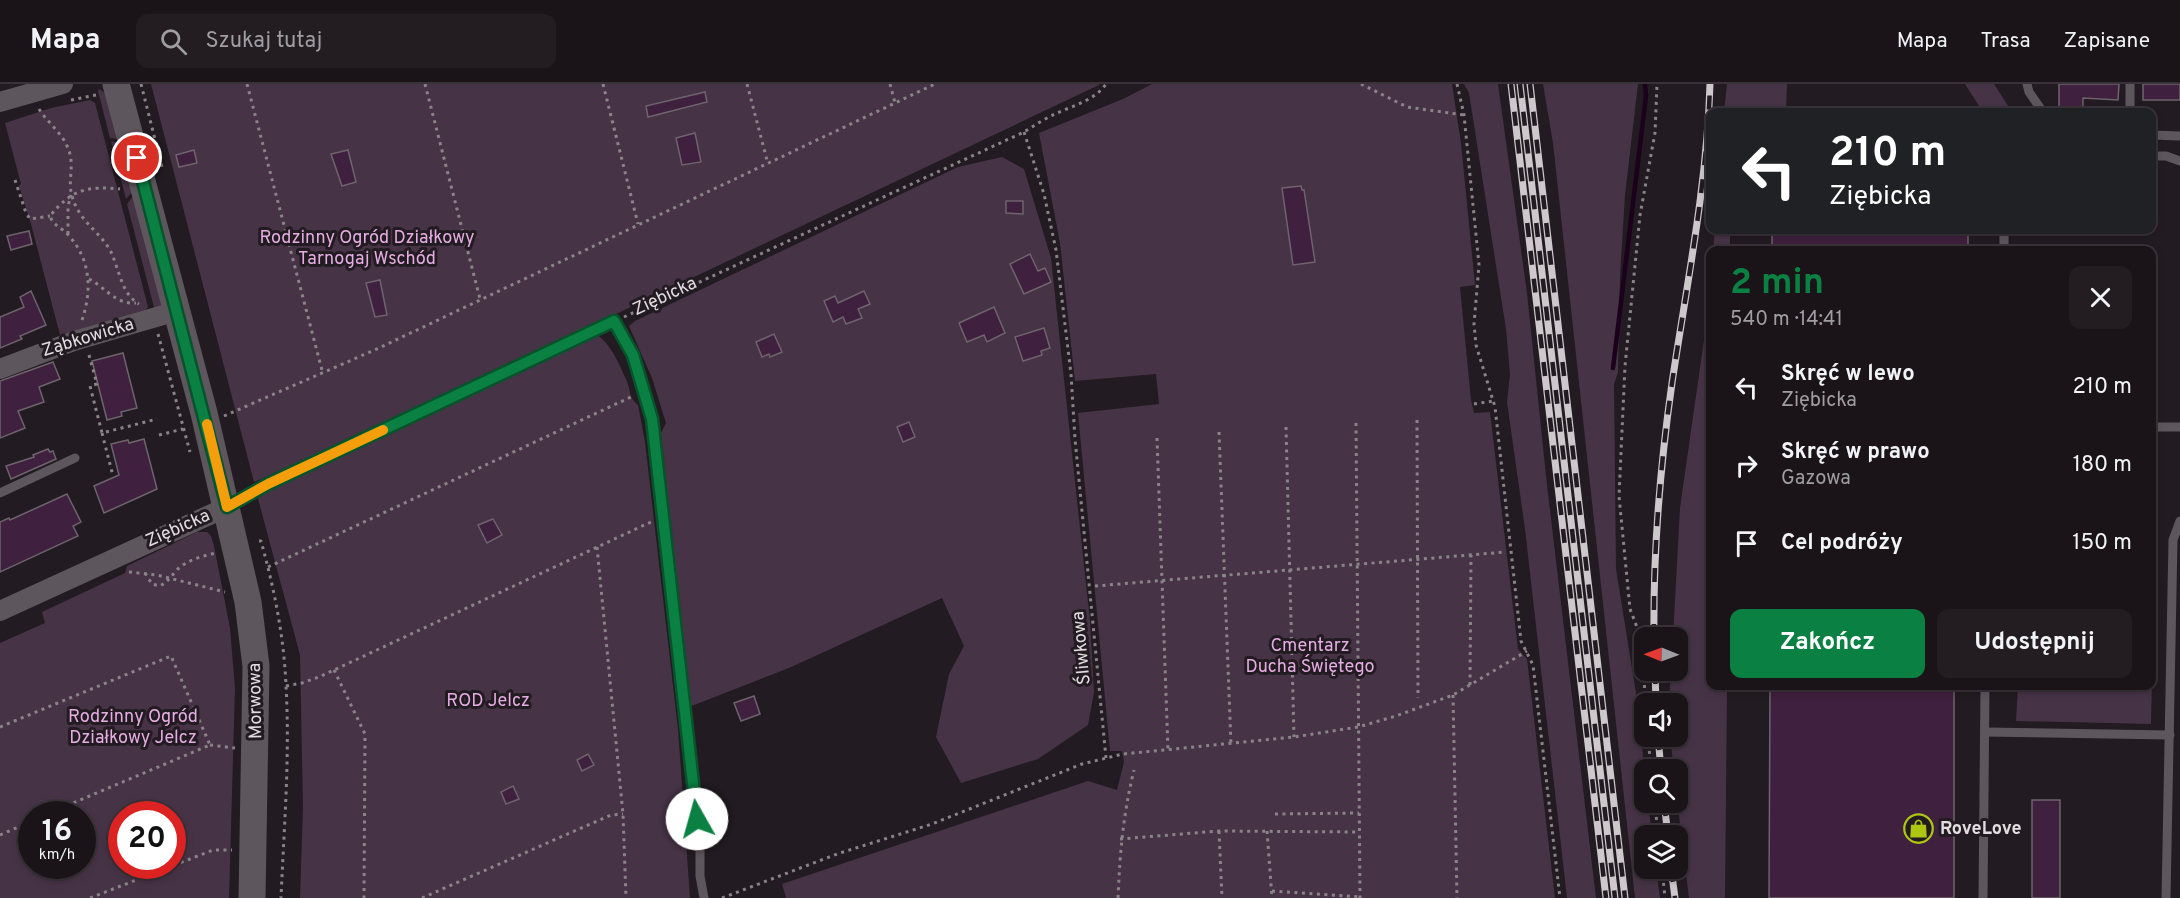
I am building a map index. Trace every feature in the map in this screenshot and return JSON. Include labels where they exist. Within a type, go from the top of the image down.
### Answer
[{"type":"street","points":[[0,102],[63,84]]},
{"type":"street","name":"Morwowa","points":[[116,84],[166,318],[227,507],[248,602],[256,666],[252,898]]},
{"type":"street","name":"Ząbkowicka","points":[[0,369],[74,340],[166,318]]},
{"type":"street","name":"Ziębicka","points":[[0,611],[227,507]]},
{"type":"lane","points":[[2027,84],[2029,92],[2040,108]]},
{"type":"lane","points":[[2130,84],[2130,108]]},
{"type":"lane","points":[[2156,135],[2180,136]]},
{"type":"lane","points":[[2156,156],[2166,156],[2180,161]]},
{"type":"lane","points":[[614,321],[633,355],[652,419],[704,898]]},
{"type":"lane","name":"Ziębicka","points":[[227,507],[268,484],[614,321]]},
{"type":"lane","points":[[2156,427],[2180,427]]},
{"type":"lane","points":[[0,493],[75,458]]},
{"type":"lane","points":[[2166,898],[2176,594],[2173,540],[2180,521]]},
{"type":"lane","points":[[1983,898],[1985,690]]},
{"type":"lane","points":[[1985,732],[2170,735]]},
{"type":"path","points":[[247,84],[323,374]]},
{"type":"path","points":[[424,84],[480,299]]},
{"type":"path","points":[[603,84],[638,224]]},
{"type":"path","points":[[747,84],[768,164]]},
{"type":"path","points":[[890,84],[895,103]]},
{"type":"path","points":[[237,412],[323,374],[935,84]]},
{"type":"path","name":"Ziębicka","points":[[614,321],[1024,132],[1056,113],[1089,99],[1102,91],[1106,84]]},
{"type":"path","points":[[1361,84],[1407,107],[1464,115]]},
{"type":"path","points":[[1457,84],[1464,115],[1479,265],[1474,316],[1476,345],[1493,401],[1521,641],[1533,665],[1560,898]]},
{"type":"path","points":[[1637,627],[1629,609],[1619,496],[1627,343],[1640,215],[1655,133],[1657,84]]},
{"type":"path","points":[[39,107],[67,146],[72,168],[68,234]]},
{"type":"path","name":"Śliwkowa","points":[[1024,132],[1044,194],[1056,250],[1071,374],[1075,440],[1106,758]]},
{"type":"path","points":[[15,180],[30,219],[50,216],[61,202],[71,195],[98,187],[120,189]]},
{"type":"path","points":[[71,195],[84,221],[110,251],[125,289],[135,303]]},
{"type":"path","points":[[50,216],[57,226],[68,234],[85,261],[89,279],[87,299],[80,325]]},
{"type":"path","points":[[89,279],[114,297],[143,306]]},
{"type":"path","points":[[166,318],[183,429],[192,460]]},
{"type":"path","points":[[89,353],[97,384],[90,386],[113,476]]},
{"type":"path","points":[[268,567],[630,397]]},
{"type":"path","points":[[1473,404],[1493,401]]},
{"type":"path","points":[[102,433],[157,418]]},
{"type":"path","points":[[1417,420],[1418,698]]},
{"type":"path","points":[[1272,891],[1360,898],[1356,423]]},
{"type":"path","points":[[1286,427],[1294,737]]},
{"type":"path","points":[[159,435],[183,429]]},
{"type":"path","points":[[1219,432],[1231,745]]},
{"type":"path","points":[[1157,438],[1168,751]]},
{"type":"path","points":[[286,686],[302,683],[334,669],[655,520]]},
{"type":"path","points":[[259,541],[261,541],[275,595],[286,686],[287,733],[281,898]]},
{"type":"path","points":[[597,547],[623,814],[626,898]]},
{"type":"path","points":[[145,573],[152,584],[160,586],[176,571],[198,557],[219,552],[220,560]]},
{"type":"path","points":[[1095,586],[1506,552]]},
{"type":"path","points":[[1470,685],[1471,554]]},
{"type":"path","points":[[123,572],[171,578],[227,594],[225,582]]},
{"type":"path","points":[[722,898],[837,854],[932,824],[1082,764],[1123,754],[1294,737],[1358,727],[1396,716],[1453,695],[1527,651]]},
{"type":"path","points":[[0,727],[171,656],[210,745]]},
{"type":"path","points":[[334,669],[365,734],[364,898]]},
{"type":"path","points":[[1453,695],[1457,898]]},
{"type":"path","points":[[78,801],[210,745],[236,748],[236,756]]},
{"type":"path","points":[[1118,898],[1120,838],[1134,770]]},
{"type":"path","points":[[1275,814],[1359,813]]},
{"type":"path","points":[[422,898],[611,815],[623,814]]},
{"type":"path","points":[[0,835],[18,827]]},
{"type":"path","points":[[1120,838],[1219,831],[1359,832]]},
{"type":"path","points":[[1219,831],[1222,898]]},
{"type":"path","points":[[1267,831],[1272,898]]},
{"type":"path","points":[[90,898],[213,850],[233,850],[233,859]]},
{"type":"path","points":[[1663,879],[1665,898]]},
{"type":"green space","name":"Rodzinny Ogród Działkowy Tarnogaj Wschód","points":[[151,84],[1099,85],[344,443],[254,482]]},
{"type":"green space","name":"Cmentarz Ducha Świętego","points":[[1152,84],[1452,84],[1461,143],[1475,285],[1460,287],[1471,400],[1474,413],[1490,412],[1518,649],[1527,659],[1555,898],[786,898],[782,884],[1088,781],[1117,790],[1124,762],[1122,751],[1110,751],[1078,413],[1159,404],[1156,374],[1075,381],[1060,243],[1039,133],[1123,99]]},
{"type":"green space","points":[[1464,84],[1498,84],[1527,293],[1547,485],[1596,898],[1567,898],[1525,529],[1507,402],[1510,374],[1506,329],[1469,93]]},
{"type":"green space","points":[[1543,84],[1638,84],[1625,195],[1618,372],[1614,384],[1616,569],[1636,693],[1634,693],[1634,747],[1642,747],[1643,759],[1634,759],[1634,813],[1649,813],[1651,825],[1634,825],[1634,879],[1657,879],[1660,898],[1635,898],[1553,143]]},
{"type":"green space","points":[[1727,84],[1787,84],[1786,108],[1724,108]]},
{"type":"green space","points":[[1965,84],[1994,84],[2009,108],[1980,108]]},
{"type":"green space","points":[[99,89],[107,94],[118,139],[110,138]]},
{"type":"green space","points":[[90,100],[95,103],[148,307],[146,310],[60,335],[19,186],[21,184],[5,123],[51,108]]},
{"type":"green space","points":[[111,141],[119,143],[121,151],[117,153],[120,165],[125,164],[132,192],[126,199]]},
{"type":"green space","points":[[1002,157],[1024,169],[1051,258],[1090,621],[1094,692],[1088,725],[1038,759],[961,783],[936,737],[949,674],[964,646],[942,598],[789,668],[689,707],[661,433],[666,423],[652,378],[629,326],[635,321],[958,167]]},
{"type":"green space","points":[[137,191],[162,306],[155,311],[127,204]]},
{"type":"green space","points":[[1715,234],[1730,234],[1730,246],[1713,246]]},
{"type":"green space","points":[[1706,326],[1706,690],[1727,690],[1725,898],[1689,898],[1687,879],[1688,825],[1680,825],[1679,813],[1688,813],[1688,759],[1673,759],[1671,747],[1688,747],[1688,693],[1670,693],[1670,681],[1688,681],[1688,627],[1674,627],[1680,508]]},
{"type":"green space","name":"ROD Jelcz","points":[[597,335],[614,355],[626,379],[631,396],[638,405],[645,442],[678,729],[690,898],[300,898],[303,808],[300,655],[257,495]]},
{"type":"green space","name":"Rodzinny Ogród Działkowy Jelcz","points":[[197,532],[207,532],[211,536],[230,628],[235,688],[229,898],[0,898],[0,643],[45,623],[42,612],[125,573],[127,566]]},
{"type":"green space","points":[[2018,690],[2152,690],[2151,724],[2016,721]]},
{"type":"building","points":[[2059,84],[2119,84],[2118,100],[2083,98],[2083,108],[2059,108]]},
{"type":"building","points":[[2143,84],[2180,84],[2180,100],[2143,100]]},
{"type":"building","points":[[705,92],[707,102],[648,117],[646,106]]},
{"type":"building","points":[[695,133],[701,162],[682,165],[676,138]]},
{"type":"building","points":[[194,150],[197,163],[179,167],[176,155]]},
{"type":"building","points":[[348,150],[356,182],[342,186],[331,154]]},
{"type":"building","points":[[1301,186],[1304,190],[1315,262],[1293,265],[1282,188]]},
{"type":"building","points":[[1006,201],[1023,201],[1023,214],[1006,213]]},
{"type":"building","points":[[29,231],[32,244],[11,250],[7,236]]},
{"type":"building","points":[[1772,234],[1968,234],[1968,246],[1772,246]]},
{"type":"building","points":[[1030,254],[1038,271],[1045,268],[1051,282],[1024,294],[1010,264]]},
{"type":"building","points":[[380,280],[387,315],[375,317],[366,283]]},
{"type":"building","points":[[31,291],[46,325],[0,348],[0,317],[24,307],[20,297]]},
{"type":"building","points":[[864,291],[870,304],[858,309],[862,318],[846,324],[843,317],[833,322],[824,301],[835,296],[838,303]]},
{"type":"building","points":[[994,307],[1005,333],[987,342],[984,335],[967,342],[959,323]]},
{"type":"building","points":[[1044,328],[1050,348],[1041,351],[1042,355],[1023,361],[1015,337]]},
{"type":"building","points":[[774,334],[782,352],[770,357],[769,354],[762,357],[756,342]]},
{"type":"building","points":[[123,353],[137,408],[121,412],[122,416],[107,420],[92,361]]},
{"type":"building","points":[[53,362],[60,379],[39,387],[44,402],[18,411],[25,428],[0,438],[0,381]]},
{"type":"building","points":[[909,422],[915,437],[903,442],[897,427]]},
{"type":"building","points":[[144,439],[157,489],[104,513],[94,486],[119,475],[111,444]]},
{"type":"building","points":[[48,449],[50,452],[53,451],[56,459],[11,479],[6,466],[34,457],[33,455]]},
{"type":"building","points":[[67,494],[81,522],[73,526],[78,536],[0,572],[0,522],[9,518],[10,520]]},
{"type":"building","points":[[493,519],[502,535],[487,543],[478,525]]},
{"type":"building","points":[[1770,690],[1954,690],[1954,898],[1769,898]]},
{"type":"building","points":[[754,696],[760,714],[741,721],[734,703]]},
{"type":"building","points":[[588,754],[594,765],[582,771],[577,760]]},
{"type":"building","points":[[513,786],[519,799],[506,804],[501,792]]},
{"type":"building","points":[[2032,800],[2060,800],[2060,898],[2032,898]]},
{"type":"waterway","points":[[1613,368],[1646,96],[1645,84]]},
{"type":"railway","points":[[1511,84],[1606,898]]},
{"type":"railway","points":[[1520,84],[1615,898]]},
{"type":"railway","points":[[1530,84],[1625,898]]},
{"type":"railway","points":[[1709,108],[1710,84]]},
{"type":"railway","points":[[1654,627],[1656,542],[1664,446],[1701,197],[1706,147]]},
{"type":"railway","points":[[1655,681],[1656,693]]},
{"type":"railway","points":[[1659,747],[1660,759]]},
{"type":"railway","points":[[1665,813],[1667,825]]},
{"type":"railway","points":[[1672,879],[1675,898]]},
{"type":"slow traffic","points":[[207,424],[227,507],[268,484],[383,430]]},
{"type":"place","name":"RoveLove","points":[[1919,829]]},
{"type":"route","points":[[137,158],[227,507],[268,484],[614,321],[633,355],[652,419],[697,819]]}]
